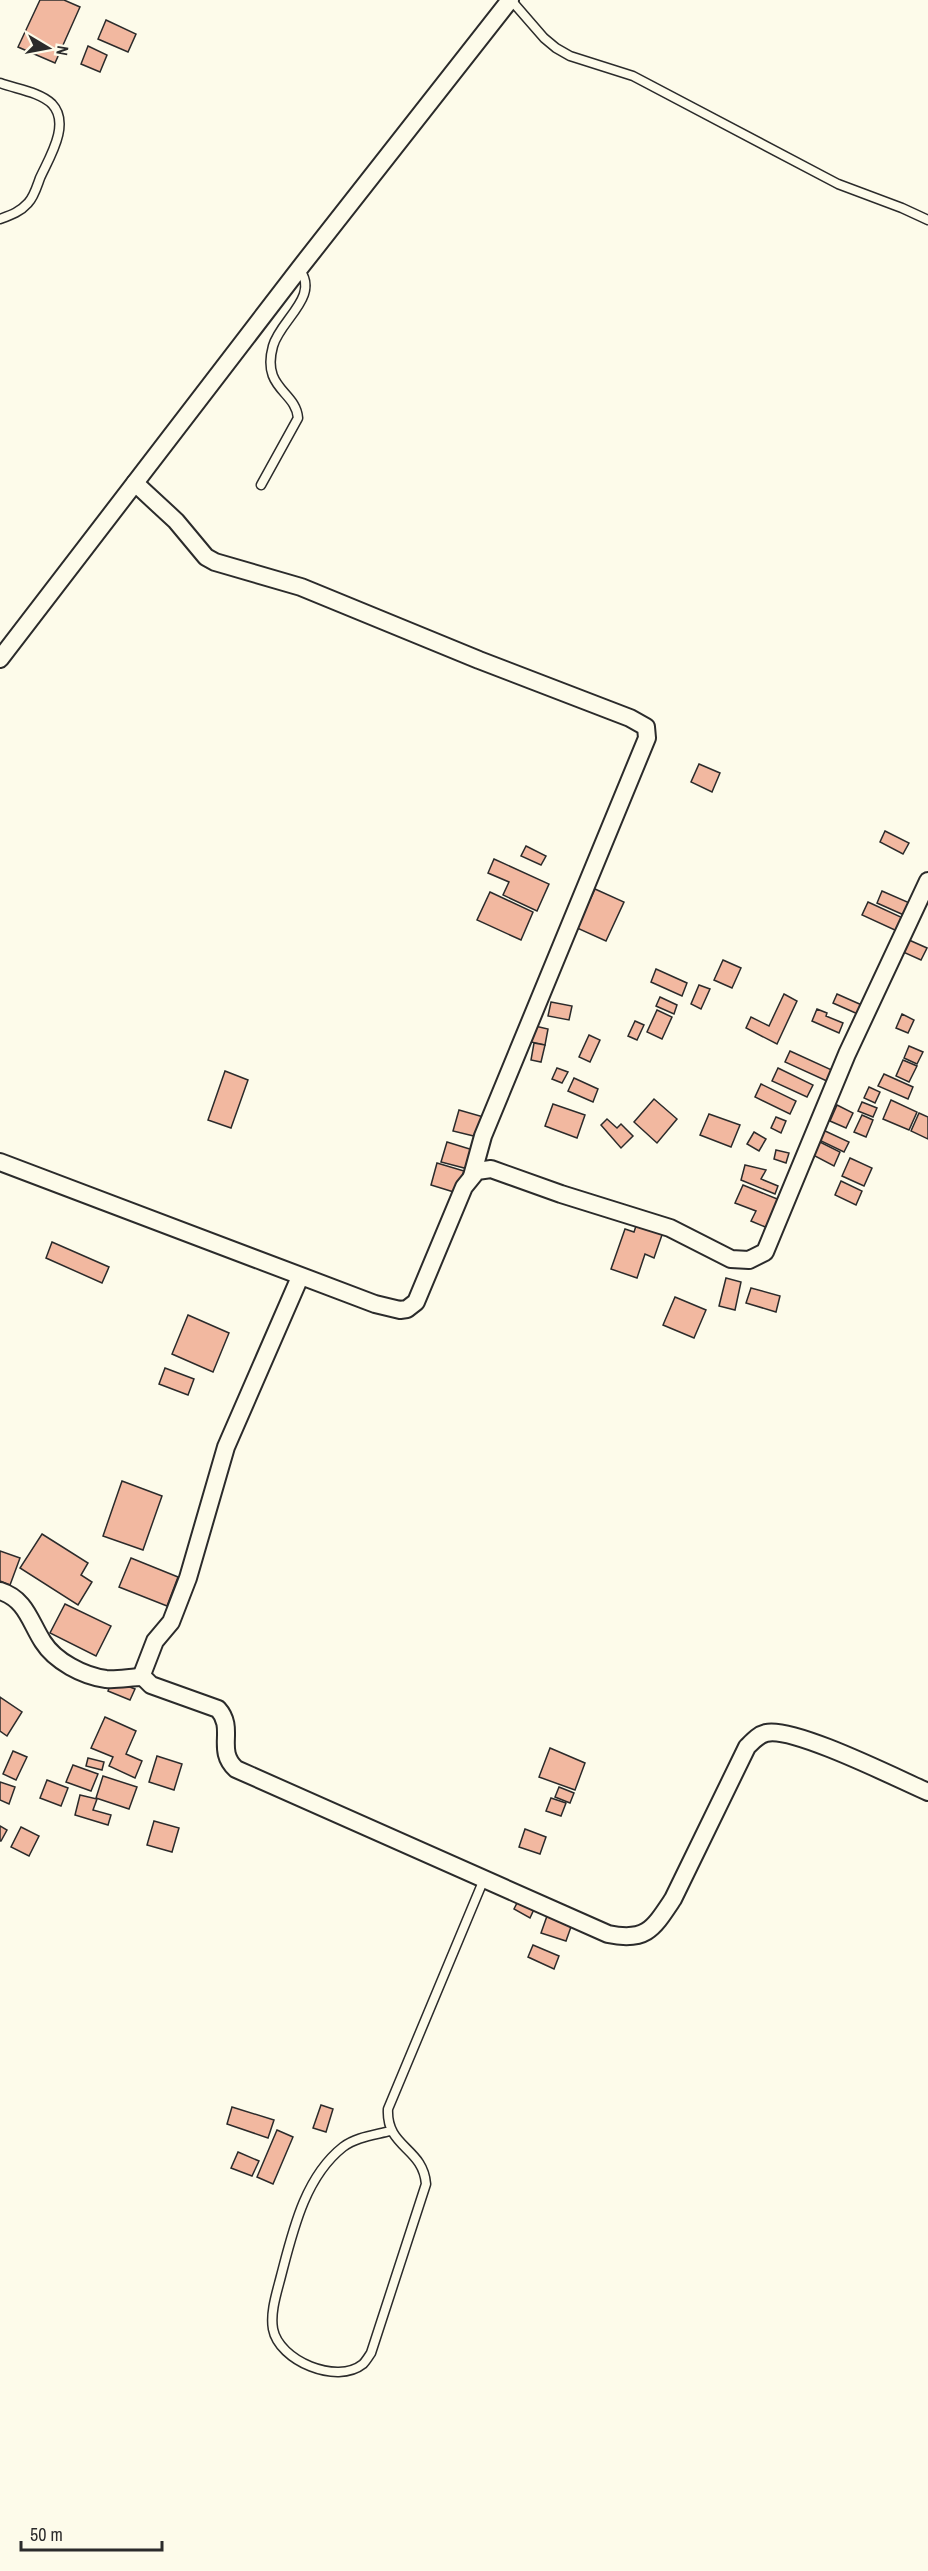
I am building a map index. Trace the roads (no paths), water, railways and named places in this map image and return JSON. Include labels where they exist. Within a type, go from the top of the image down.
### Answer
[{"type":"street","points":[[0,659],[299,269],[511,0]]},
{"type":"street","points":[[0,1162],[300,1277],[382,1306],[407,1309],[416,1302],[464,1187],[472,1176],[483,1136],[647,738],[646,727],[630,718],[479,660],[301,587],[215,562],[206,557],[176,521],[135,483]]},
{"type":"street","points":[[472,1176],[483,1169],[505,1173],[561,1194],[670,1228],[731,1258],[749,1260],[765,1252],[847,1054],[928,881]]},
{"type":"street","points":[[143,1677],[155,1641],[171,1622],[188,1578],[226,1447],[300,1277]]},
{"type":"street","points":[[0,1591],[23,1604],[42,1641],[53,1655],[86,1674],[107,1679],[143,1677],[151,1685],[219,1709],[226,1722],[225,1755],[228,1762],[236,1769],[608,1934],[627,1938],[639,1935],[649,1930],[660,1919],[747,1747],[764,1733],[776,1732],[809,1741],[928,1792]]},
{"type":"lane","points":[[511,0],[544,38],[570,56],[633,76],[838,184],[893,204],[928,220]]},
{"type":"lane","points":[[0,83],[38,96],[52,104],[58,113],[60,123],[57,142],[29,202],[17,213],[0,219]]},
{"type":"lane","points":[[261,485],[298,418],[295,408],[277,386],[272,375],[271,362],[276,336],[307,288],[306,277],[299,269]]},
{"type":"lane","points":[[390,2131],[357,2139],[330,2158],[305,2199],[292,2230],[276,2295],[273,2329],[278,2343],[288,2354],[304,2365],[327,2371],[348,2370],[363,2364],[371,2353],[426,2184],[425,2172],[418,2161],[390,2131],[387,2122],[388,2109],[484,1879]]}]
